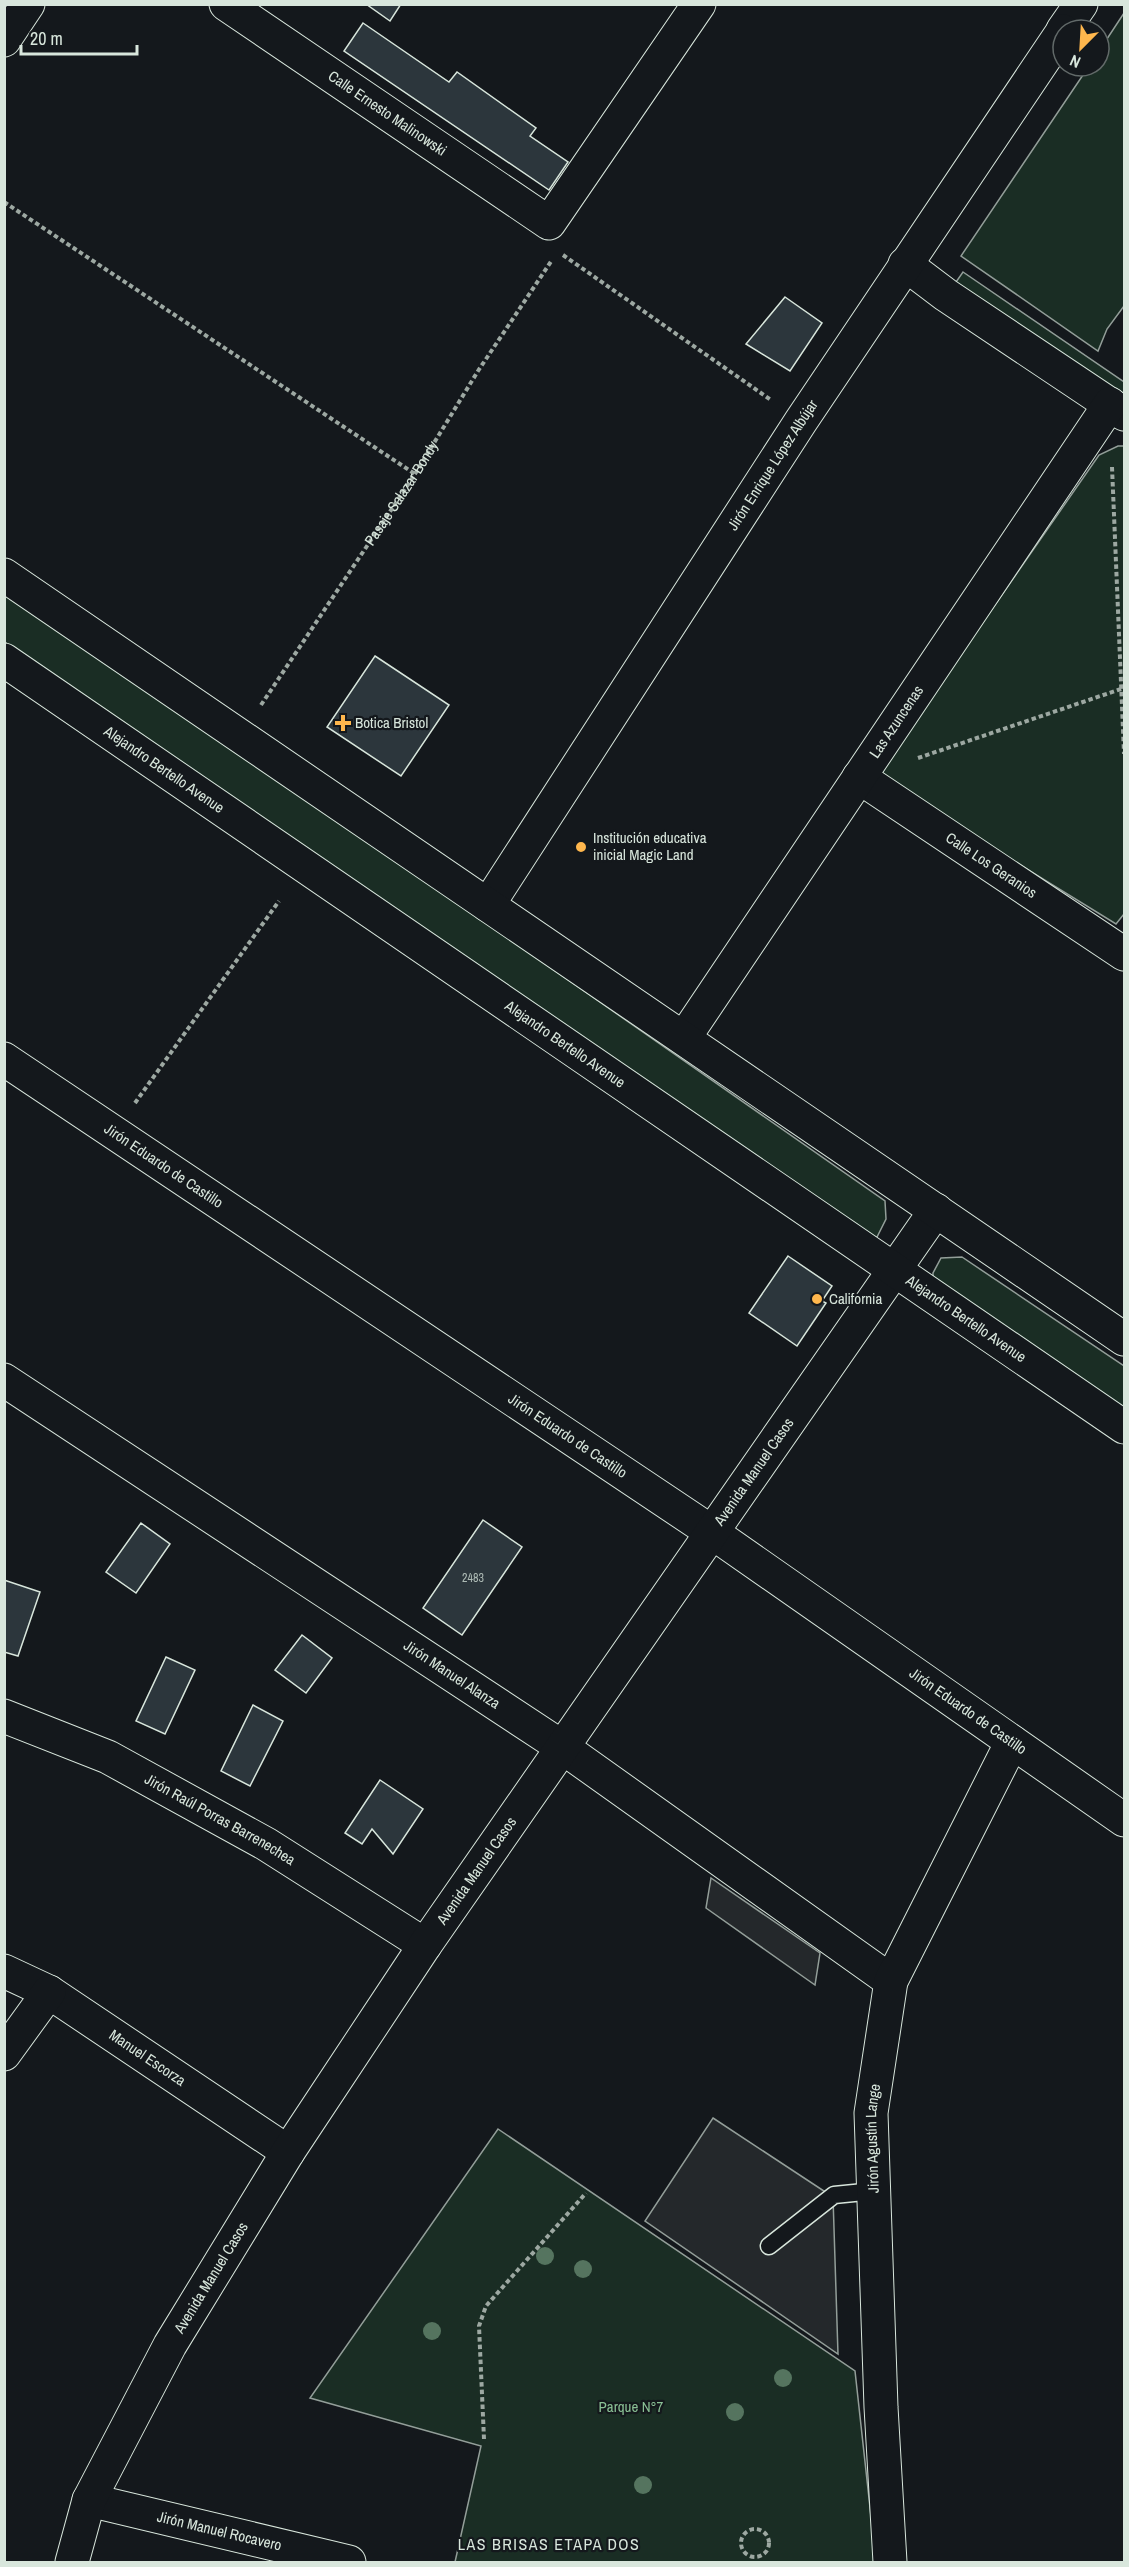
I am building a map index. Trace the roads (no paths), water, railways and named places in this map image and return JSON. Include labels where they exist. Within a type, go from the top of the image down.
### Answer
[{"type":"street","points":[[4,40],[28,4]]},
{"type":"street","name":"Calle Ernesto Malinowski","points":[[226,4],[553,237],[699,4]]},
{"type":"street","name":"Jirón Enrique López Albújar","points":[[1071,18],[1081,4]]},
{"type":"street","name":"Jirón Enrique López Albújar","points":[[488,905],[801,421],[1051,48]]},
{"type":"street","points":[[905,264],[946,295],[1117,409]]},
{"type":"street","name":"Las Azuncenas","points":[[684,1038],[859,777],[1117,409]]},
{"type":"street","points":[[4,574],[1125,1339]]},
{"type":"street","name":"Alejandro Bertello Avenue","points":[[4,660],[1125,1427]]},
{"type":"street","name":"Calle Los Geranios","points":[[859,777],[1125,954]]},
{"type":"street","name":"Jirón Eduardo de Castillo","points":[[4,1059],[713,1533],[1125,1820]]},
{"type":"street","name":"Avenida Manuel Casos","points":[[72,2562],[89,2500],[170,2345],[288,2152],[425,1945],[936,1210]]},
{"type":"street","name":"Jirón Manuel Alanza","points":[[4,1380],[562,1747],[891,1981]]},
{"type":"street","name":"Jirón Raúl Porras Barrenechea","points":[[4,1716],[108,1757],[266,1844],[425,1945]]},
{"type":"street","name":"Jirón Agustín Lange","points":[[890,2562],[881,2406],[871,2114],[891,1981],[1012,1742]]},
{"type":"street","name":"Manuel Escorza","points":[[4,1971],[49,1992],[288,2152]]},
{"type":"street","points":[[4,2054],[49,1992]]},
{"type":"street","name":"Jirón Manuel Rocavero","points":[[89,2500],[349,2562]]},
{"type":"lane","points":[[769,2246],[834,2195],[874,2191]]},
{"type":"place","name":"Botica Bristol","points":[[343,723]]},
{"type":"place","name":"Institución educativa inicial Magic Land","points":[[581,847]]},
{"type":"place","name":"California","points":[[817,1299]]},
{"type":"district","name":"LAS BRISAS ETAPA DOS","points":[[549,2544]]},
{"type":"park label","name":"Parque N°7","points":[[631,2407]]}]
